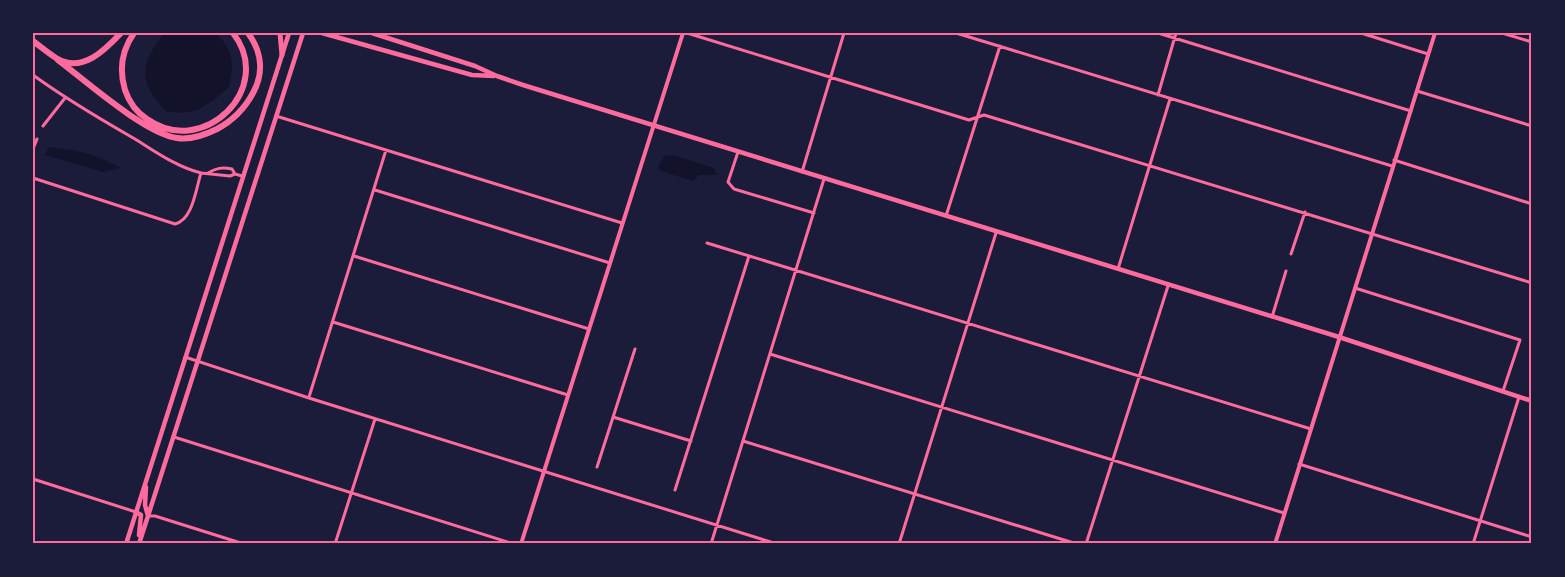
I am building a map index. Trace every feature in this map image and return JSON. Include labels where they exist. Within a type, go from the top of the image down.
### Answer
[{"type":"highway","points":[[58,60],[76,63],[89,60],[105,50],[121,33]]},
{"type":"highway","points":[[134,33],[126,47],[122,64],[123,84],[127,97],[142,116],[153,124],[166,129],[192,131],[216,122],[235,103],[242,90],[246,65],[241,45],[233,33]]},
{"type":"highway","points":[[33,41],[148,128],[176,138],[195,137],[214,131],[226,124],[241,110],[252,94],[258,82],[260,65],[257,49],[248,33]]},
{"type":"main road","points":[[279,33],[282,55]]},
{"type":"main road","points":[[126,544],[289,33]]},
{"type":"main road","points":[[139,544],[303,33]]},
{"type":"main road","points":[[322,33],[472,75],[497,76]]},
{"type":"main road","points":[[372,33],[475,66],[497,76],[1339,338],[1532,401]]},
{"type":"main road","points":[[242,176],[256,180]]},
{"type":"main road","points":[[216,257],[230,262]]},
{"type":"main road","points":[[147,478],[145,505],[148,516]]},
{"type":"main road","points":[[136,512],[141,515],[142,521],[139,544]]},
{"type":"street","points":[[521,544],[622,223],[685,33],[969,120],[984,115],[1372,232],[1532,283]]},
{"type":"street","points":[[802,172],[844,33]]},
{"type":"street","points":[[956,33],[1392,166]]},
{"type":"street","points":[[1158,33],[1411,111]]},
{"type":"street","points":[[1158,95],[1176,33]]},
{"type":"street","points":[[1361,33],[1428,54]]},
{"type":"street","points":[[1275,544],[1435,33]]},
{"type":"street","points":[[1502,33],[1532,42]]},
{"type":"street","points":[[946,217],[1000,46]]},
{"type":"street","points":[[33,75],[65,98],[184,168],[201,173],[242,176]]},
{"type":"street","points":[[1417,91],[1532,126]]},
{"type":"street","points":[[44,126],[65,98]]},
{"type":"street","points":[[1118,270],[1170,99]]},
{"type":"street","points":[[276,116],[622,223]]},
{"type":"street","points":[[33,149],[37,138]]},
{"type":"street","points":[[309,398],[386,150]]},
{"type":"street","points":[[738,152],[728,182],[734,189],[814,213]]},
{"type":"street","points":[[1394,160],[1532,204]]},
{"type":"street","points":[[208,173],[216,168],[224,167],[232,169],[235,174]]},
{"type":"street","points":[[33,178],[175,224],[188,216],[201,173]]},
{"type":"street","points":[[711,544],[824,179]]},
{"type":"street","points":[[375,190],[610,263]]},
{"type":"street","points":[[1290,254],[1305,212]]},
{"type":"street","points":[[899,544],[996,232]]},
{"type":"street","points":[[707,243],[1311,429]]},
{"type":"street","points":[[354,256],[589,329]]},
{"type":"street","points":[[675,490],[748,256]]},
{"type":"street","points":[[1272,317],[1286,271]]},
{"type":"street","points":[[1086,544],[1168,286]]},
{"type":"street","points":[[1355,288],[1520,340],[1503,391]]},
{"type":"street","points":[[333,322],[568,395]]},
{"type":"street","points":[[597,467],[635,349]]},
{"type":"street","points":[[770,354],[1284,513]]},
{"type":"street","points":[[185,357],[375,419],[777,544]]},
{"type":"street","points":[[1473,544],[1519,396]]},
{"type":"street","points":[[613,417],[691,441]]},
{"type":"street","points":[[335,544],[375,419]]},
{"type":"street","points":[[174,437],[514,544]]},
{"type":"street","points":[[743,441],[1077,544]]},
{"type":"street","points":[[1299,464],[1532,537]]},
{"type":"street","points":[[33,479],[136,512]]},
{"type":"street","points":[[148,516],[155,516],[244,544]]},
{"type":"shaded area","points":[[165,33],[215,33],[226,45],[231,58],[232,72],[229,87],[208,104],[194,111],[166,111],[150,90],[145,72],[151,54]]},
{"type":"shaded area","points":[[49,147],[86,153],[121,168],[103,172],[45,155]]},
{"type":"shaded area","points":[[673,155],[714,168],[717,175],[699,175],[693,181],[661,171],[658,167],[664,156]]}]
